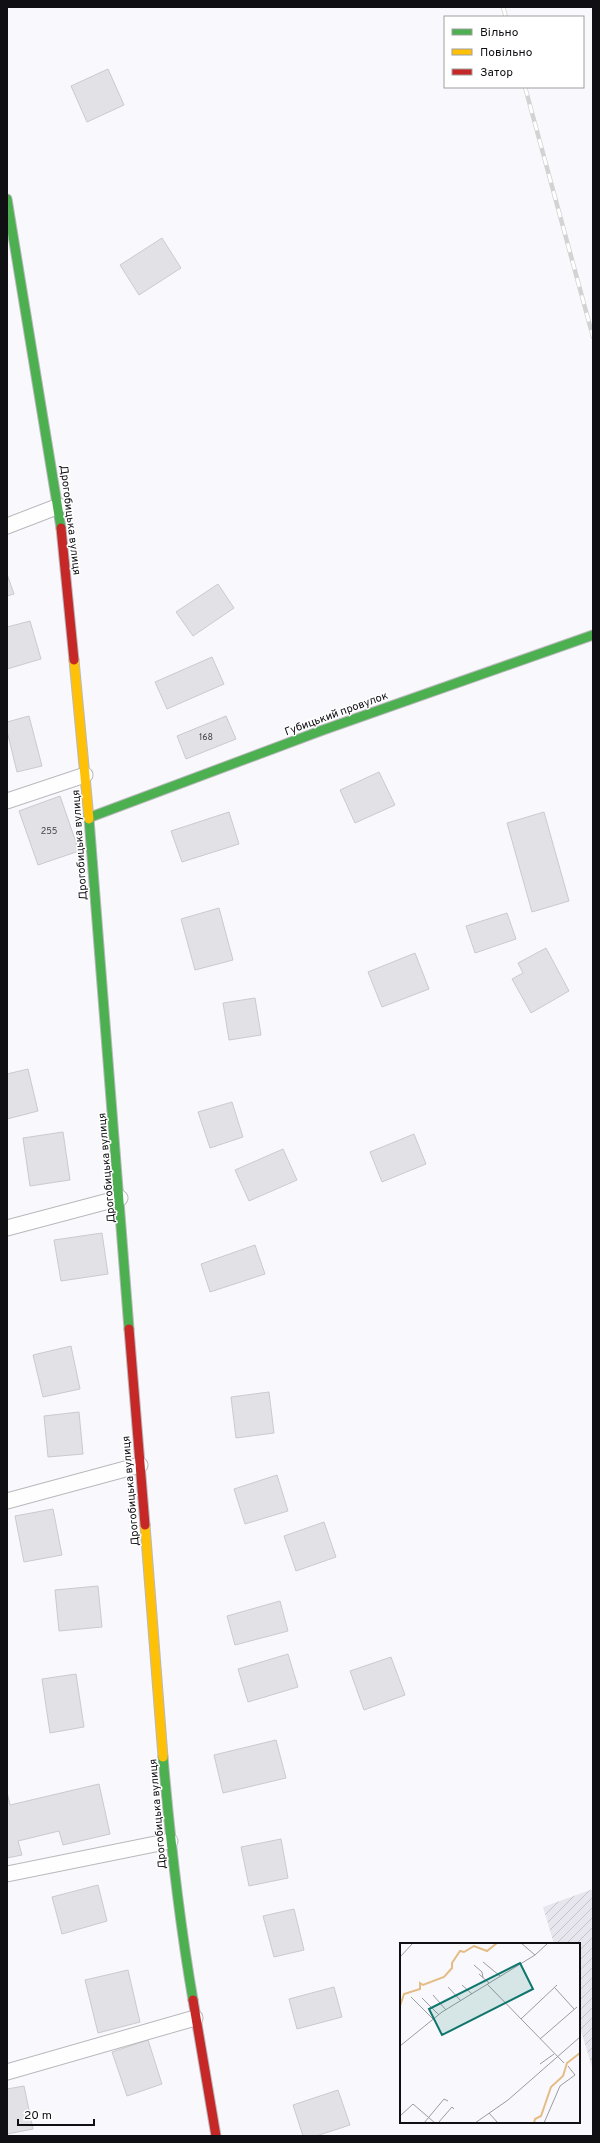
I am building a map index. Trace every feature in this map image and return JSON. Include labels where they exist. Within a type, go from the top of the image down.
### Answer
[{"type":"main road","name":"Дрогобицька вулиця","points":[[7,199],[58,506],[86,775],[88,818],[120,1198],[170,1841],[181,1931],[216,2136]]},
{"type":"main road","name":"Губицький провулок","points":[[88,818],[323,730],[593,635]]},
{"type":"lane","points":[[7,526],[58,506]]},
{"type":"lane","points":[[7,801],[86,775]]},
{"type":"lane","points":[[7,1228],[120,1198]]},
{"type":"lane","points":[[7,1501],[140,1465]]},
{"type":"lane","points":[[7,1874],[170,1841]]},
{"type":"lane","points":[[7,2072],[195,2018]]},
{"type":"shaded area","points":[[593,1889],[593,2070],[580,2028],[580,1943],[554,1943],[543,1907]]},
{"type":"building","points":[[108,69],[124,105],[87,122],[71,86]]},
{"type":"building","points":[[162,238],[181,268],[139,295],[120,265]]},
{"type":"building","points":[[7,574],[14,594],[7,596]]},
{"type":"building","points":[[218,584],[234,608],[193,636],[176,612]]},
{"type":"building","points":[[30,621],[41,659],[7,669],[7,627]]},
{"type":"building","points":[[212,657],[224,684],[167,709],[155,682]]},
{"type":"building","points":[[29,716],[42,766],[17,772],[7,731],[7,722]]},
{"type":"building","points":[[226,716],[236,739],[186,759],[177,736]]},
{"type":"building","points":[[379,772],[395,805],[355,823],[340,790]]},
{"type":"building","points":[[60,796],[79,851],[38,865],[19,811]]},
{"type":"building","points":[[229,812],[239,844],[182,862],[171,831]]},
{"type":"building","points":[[544,812],[569,901],[532,912],[507,823]]},
{"type":"building","points":[[219,908],[233,960],[195,970],[181,919]]},
{"type":"building","points":[[507,913],[516,939],[475,953],[466,926]]},
{"type":"building","points":[[546,948],[569,991],[531,1013],[512,979],[523,973],[518,963]]},
{"type":"building","points":[[415,953],[429,989],[382,1007],[368,972]]},
{"type":"building","points":[[255,998],[261,1035],[229,1040],[223,1003]]},
{"type":"building","points":[[28,1069],[38,1111],[7,1119],[7,1074]]},
{"type":"building","points":[[232,1102],[243,1137],[210,1148],[198,1112]]},
{"type":"building","points":[[63,1132],[70,1180],[30,1186],[23,1138]]},
{"type":"building","points":[[414,1134],[426,1164],[382,1182],[370,1152]]},
{"type":"building","points":[[283,1149],[297,1180],[249,1201],[235,1170]]},
{"type":"building","points":[[102,1233],[108,1274],[61,1281],[54,1240]]},
{"type":"building","points":[[255,1245],[265,1274],[210,1292],[201,1264]]},
{"type":"building","points":[[71,1346],[80,1389],[43,1397],[33,1355]]},
{"type":"building","points":[[269,1392],[274,1433],[236,1438],[231,1397]]},
{"type":"building","points":[[79,1412],[83,1454],[48,1457],[44,1416]]},
{"type":"building","points":[[277,1475],[288,1511],[245,1524],[234,1489]]},
{"type":"building","points":[[53,1509],[62,1555],[24,1562],[15,1516]]},
{"type":"building","points":[[324,1522],[336,1557],[296,1571],[284,1536]]},
{"type":"building","points":[[98,1586],[102,1627],[59,1631],[55,1590]]},
{"type":"building","points":[[280,1601],[288,1631],[235,1645],[227,1616]]},
{"type":"building","points":[[288,1654],[298,1687],[248,1702],[238,1669]]},
{"type":"building","points":[[391,1657],[405,1695],[364,1710],[350,1671]]},
{"type":"building","points":[[76,1674],[84,1727],[50,1733],[42,1679]]},
{"type":"building","points":[[276,1740],[286,1778],[223,1793],[214,1755]]},
{"type":"building","points":[[99,1784],[110,1834],[63,1845],[59,1831],[18,1841],[22,1855],[7,1858],[7,1792],[10,1805]]},
{"type":"building","points":[[281,1839],[288,1878],[249,1886],[241,1847]]},
{"type":"building","points":[[98,1885],[107,1921],[62,1934],[52,1897]]},
{"type":"building","points":[[294,1909],[304,1950],[274,1957],[263,1916]]},
{"type":"building","points":[[128,1970],[140,2022],[98,2033],[85,1980]]},
{"type":"building","points":[[334,1987],[342,2017],[297,2029],[289,1999]]},
{"type":"building","points":[[148,2040],[162,2084],[127,2096],[112,2052]]},
{"type":"building","points":[[24,2086],[33,2129],[7,2134],[7,2089]]},
{"type":"building","points":[[338,2090],[350,2125],[316,2136],[303,2136],[293,2105]]},
{"type":"railway","points":[[503,7],[506,16]]},
{"type":"railway","points":[[525,88],[593,337]]},
{"type":"traffic: fast","points":[[7,199],[61,528]]},
{"type":"traffic: fast","points":[[88,818],[323,730],[593,635]]},
{"type":"traffic: fast","points":[[89,819],[129,1329]]},
{"type":"traffic: fast","points":[[163,1757],[175,1878],[193,2000]]},
{"type":"traffic: slow","points":[[74,660],[89,819]]},
{"type":"traffic: slow","points":[[145,1525],[163,1757]]},
{"type":"traffic: jam","points":[[61,528],[74,660]]},
{"type":"traffic: jam","points":[[129,1329],[145,1525]]},
{"type":"traffic: jam","points":[[193,2000],[216,2136]]}]
